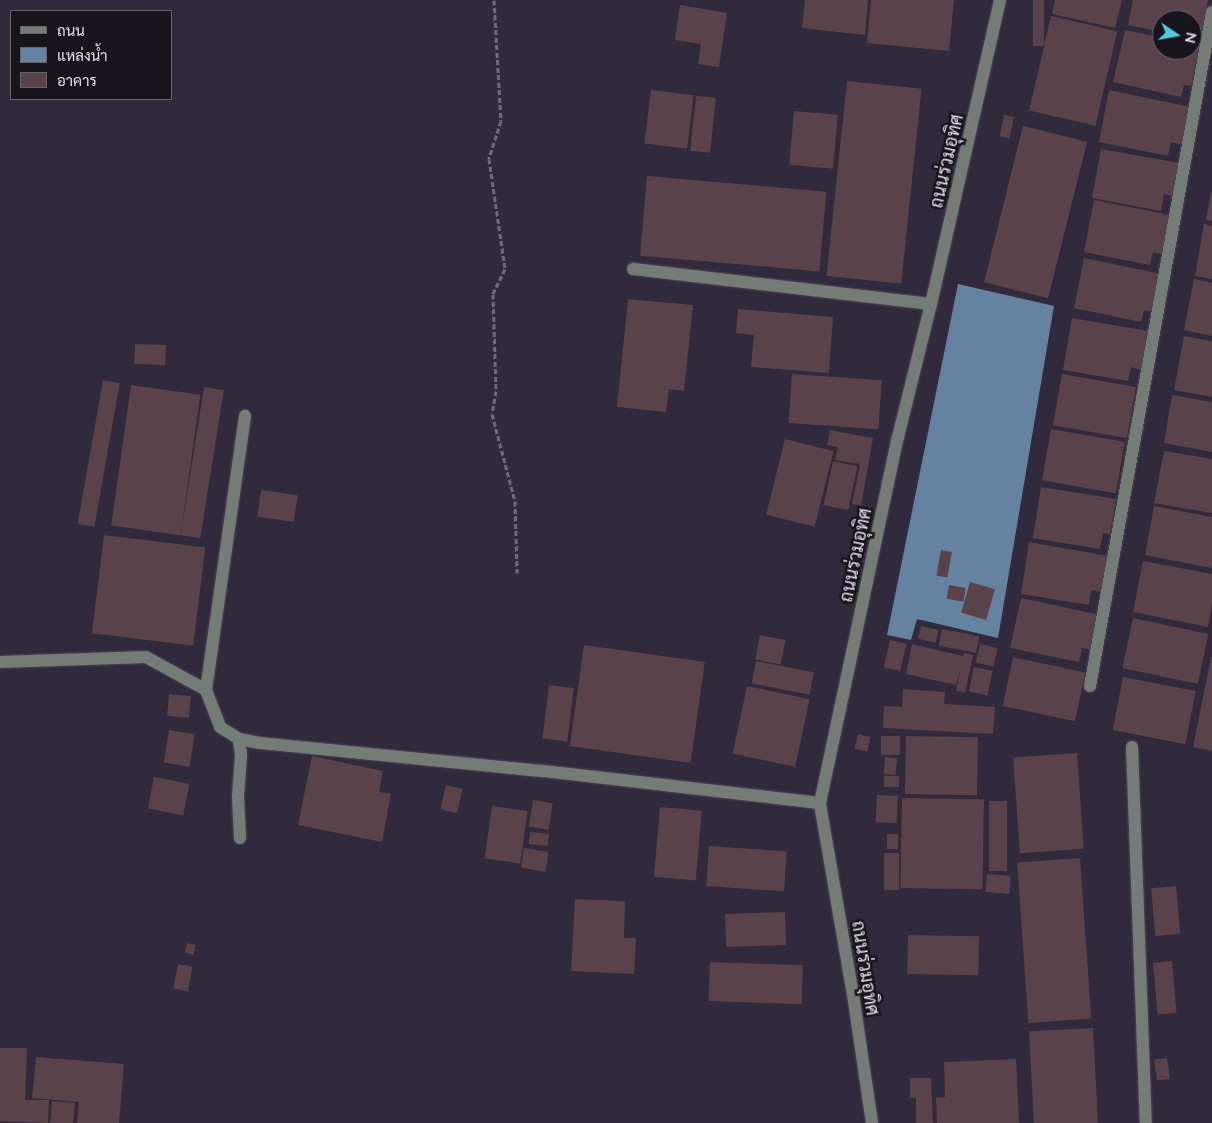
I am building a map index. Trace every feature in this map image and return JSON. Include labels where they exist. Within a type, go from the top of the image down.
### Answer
[{"type":"street","name":"ถนนร่วมอุทิศ","points":[[872,1123],[853,995],[820,803],[898,437],[931,304],[1000,0]]},
{"type":"street","points":[[1090,686],[1212,12]]},
{"type":"street","points":[[634,269],[931,304]]},
{"type":"street","points":[[244,416],[206,690],[220,727],[239,739],[260,743],[543,771],[820,803]]},
{"type":"street","points":[[0,662],[146,657],[206,690]]},
{"type":"street","points":[[239,739],[240,838]]},
{"type":"street","points":[[1132,746],[1146,1123]]},
{"type":"path","points":[[494,0],[502,121],[490,159],[504,269],[493,294],[496,391],[492,414],[515,501],[517,573]]},
{"type":"water","points":[[958,284],[1054,306],[998,638],[917,619],[911,640],[887,635]]},
{"type":"building","points":[[805,0],[868,0],[865,35],[802,28]]},
{"type":"building","points":[[871,0],[954,0],[949,51],[867,43]]},
{"type":"building","points":[[1033,0],[1044,0],[1044,46],[1033,46]]},
{"type":"building","points":[[1055,0],[1122,0],[1115,28],[1052,14]]},
{"type":"building","points":[[1133,0],[1208,0],[1202,30],[1202,10],[1152,10],[1152,30],[1128,25]]},
{"type":"building","points":[[680,5],[727,13],[719,67],[698,64],[701,44],[675,40]]},
{"type":"building","points":[[1051,16],[1117,31],[1095,126],[1029,111]]},
{"type":"building","points":[[1125,30],[1152,36],[1152,60],[1196,60],[1191,86],[1184,85],[1181,97],[1113,82]]},
{"type":"building","points":[[847,81],[922,89],[901,284],[827,276]]},
{"type":"building","points":[[651,90],[694,95],[687,149],[644,144]]},
{"type":"building","points":[[1109,90],[1191,107],[1183,145],[1171,142],[1168,156],[1099,142]]},
{"type":"building","points":[[696,96],[716,98],[710,153],[690,151]]},
{"type":"building","points":[[794,111],[838,115],[833,169],[789,165]]},
{"type":"building","points":[[1004,115],[1014,117],[1010,139],[1000,137]]},
{"type":"building","points":[[1023,126],[1087,142],[1048,298],[984,282]]},
{"type":"building","points":[[1101,149],[1179,163],[1173,196],[1164,194],[1161,211],[1092,198]]},
{"type":"building","points":[[647,176],[826,192],[819,271],[640,256]]},
{"type":"building","points":[[1212,192],[1212,221],[1206,220]]},
{"type":"building","points":[[1094,200],[1170,215],[1162,254],[1153,252],[1150,265],[1084,252]]},
{"type":"building","points":[[1204,224],[1212,226],[1212,279],[1195,276]]},
{"type":"building","points":[[1084,258],[1162,274],[1155,312],[1144,310],[1141,322],[1074,308]]},
{"type":"building","points":[[1194,279],[1212,283],[1212,336],[1184,330]]},
{"type":"building","points":[[628,299],[693,305],[684,391],[669,389],[666,412],[617,407]]},
{"type":"building","points":[[738,309],[833,317],[829,373],[751,367],[754,335],[736,333]]},
{"type":"building","points":[[1072,318],[1148,331],[1141,370],[1131,367],[1128,381],[1063,370]]},
{"type":"building","points":[[1184,336],[1212,341],[1212,397],[1174,390]]},
{"type":"building","points":[[135,344],[166,345],[165,365],[134,364]]},
{"type":"building","points":[[792,374],[882,380],[878,429],[789,423]]},
{"type":"building","points":[[1062,374],[1136,387],[1127,438],[1053,425]]},
{"type":"building","points":[[103,380],[120,383],[94,527],[78,524]]},
{"type":"building","points":[[131,385],[200,395],[181,535],[111,526]]},
{"type":"building","points":[[204,387],[224,390],[200,538],[181,535]]},
{"type":"building","points":[[1172,395],[1212,402],[1212,452],[1164,443]]},
{"type":"building","points":[[1051,429],[1125,442],[1116,493],[1042,480]]},
{"type":"building","points":[[830,430],[873,438],[861,506],[852,504],[860,464],[835,460],[838,447],[827,445]]},
{"type":"building","points":[[785,439],[834,451],[815,527],[766,515]]},
{"type":"building","points":[[1164,451],[1212,459],[1212,513],[1154,503]]},
{"type":"building","points":[[833,461],[857,466],[848,510],[824,505]]},
{"type":"building","points":[[1041,487],[1116,499],[1110,534],[1103,533],[1100,549],[1033,538]]},
{"type":"building","points":[[261,490],[298,495],[294,522],[257,517]]},
{"type":"building","points":[[1154,506],[1212,517],[1212,568],[1145,555]]},
{"type":"building","points":[[104,535],[205,547],[193,646],[92,633]]},
{"type":"building","points":[[1029,542],[1108,556],[1102,592],[1091,590],[1089,605],[1021,594]]},
{"type":"building","points":[[941,550],[952,552],[947,578],[936,576]]},
{"type":"building","points":[[1143,561],[1212,574],[1212,604],[1208,627],[1133,612]]},
{"type":"building","points":[[970,582],[995,589],[986,620],[961,613]]},
{"type":"building","points":[[949,585],[966,588],[963,602],[947,599]]},
{"type":"building","points":[[1021,598],[1100,615],[1092,650],[1082,648],[1079,662],[1010,648]]},
{"type":"building","points":[[1133,618],[1208,634],[1198,684],[1122,668]]},
{"type":"building","points":[[921,626],[939,630],[936,643],[918,639]]},
{"type":"building","points":[[942,629],[979,636],[976,653],[939,646]]},
{"type":"building","points":[[760,635],[786,640],[781,665],[755,660]]},
{"type":"building","points":[[890,640],[907,644],[900,671],[884,667]]},
{"type":"building","points":[[912,644],[963,656],[964,653],[973,655],[965,693],[956,691],[961,666],[956,685],[906,674]]},
{"type":"building","points":[[980,644],[998,648],[993,667],[976,663]]},
{"type":"building","points":[[584,645],[705,662],[691,763],[570,746]]},
{"type":"building","points":[[1013,657],[1085,672],[1075,721],[1003,706]]},
{"type":"building","points":[[1212,657],[1212,751],[1193,747]]},
{"type":"building","points":[[756,661],[814,672],[810,695],[752,684]]},
{"type":"building","points":[[974,667],[993,671],[987,695],[969,691]]},
{"type":"building","points":[[1123,677],[1196,691],[1185,744],[1113,730]]},
{"type":"building","points":[[549,685],[574,688],[567,742],[542,739]]},
{"type":"building","points":[[747,686],[810,699],[795,767],[733,753]]},
{"type":"building","points":[[903,689],[945,692],[944,704],[995,707],[993,734],[883,728],[884,706],[902,707]]},
{"type":"building","points":[[169,694],[191,696],[189,718],[167,716]]},
{"type":"building","points":[[169,730],[195,734],[190,767],[164,763]]},
{"type":"building","points":[[858,734],[871,737],[867,752],[855,749]]},
{"type":"building","points":[[881,736],[900,736],[900,755],[881,755]]},
{"type":"building","points":[[906,736],[978,737],[977,795],[905,794]]},
{"type":"building","points":[[1077,753],[1084,849],[1020,853],[1013,757]]},
{"type":"building","points":[[312,756],[383,771],[379,792],[391,794],[382,842],[298,825]]},
{"type":"building","points":[[885,757],[897,758],[895,775],[884,774]]},
{"type":"building","points":[[884,776],[899,776],[899,787],[884,787]]},
{"type":"building","points":[[154,777],[189,784],[183,815],[148,808]]},
{"type":"building","points":[[446,785],[463,789],[457,813],[440,809]]},
{"type":"building","points":[[877,795],[898,796],[897,823],[876,822]]},
{"type":"building","points":[[902,798],[984,799],[982,889],[900,888]]},
{"type":"building","points":[[533,800],[553,803],[549,830],[529,827]]},
{"type":"building","points":[[989,801],[1007,801],[1007,871],[989,871]]},
{"type":"building","points":[[492,806],[528,811],[520,863],[485,858]]},
{"type":"building","points":[[660,807],[702,811],[696,880],[654,877]]},
{"type":"building","points":[[530,832],[549,834],[548,846],[529,844]]},
{"type":"building","points":[[887,834],[898,834],[898,849],[887,849]]},
{"type":"building","points":[[709,846],[787,851],[784,891],[706,886]]},
{"type":"building","points":[[524,848],[549,852],[546,872],[521,868]]},
{"type":"building","points":[[884,853],[899,853],[899,890],[884,890]]},
{"type":"building","points":[[1080,858],[1091,1019],[1028,1023],[1017,862]]},
{"type":"building","points":[[987,874],[1011,876],[1009,894],[985,892]]},
{"type":"building","points":[[1176,886],[1180,934],[1155,936],[1151,888]]},
{"type":"building","points":[[575,899],[625,901],[624,938],[636,938],[634,974],[571,971]]},
{"type":"building","points":[[785,912],[786,945],[726,947],[725,914]]},
{"type":"building","points":[[908,935],[979,936],[978,975],[907,974]]},
{"type":"building","points":[[187,943],[196,945],[194,955],[185,953]]},
{"type":"building","points":[[1172,961],[1177,1013],[1158,1014],[1153,963]]},
{"type":"building","points":[[710,962],[803,965],[802,1004],[709,1001]]},
{"type":"building","points":[[178,964],[193,967],[188,991],[173,989]]},
{"type":"building","points":[[1093,1028],[1098,1123],[1034,1123],[1029,1031]]},
{"type":"building","points":[[0,1048],[27,1048],[25,1100],[49,1100],[48,1123],[0,1121]]},
{"type":"building","points":[[36,1057],[124,1064],[119,1123],[77,1123],[79,1102],[32,1098]]},
{"type":"building","points":[[1167,1058],[1170,1079],[1157,1081],[1154,1060]]},
{"type":"building","points":[[1016,1059],[1019,1123],[937,1123],[936,1098],[945,1097],[944,1062]]},
{"type":"building","points":[[910,1078],[931,1078],[933,1123],[916,1123],[916,1098],[910,1098]]},
{"type":"building","points":[[52,1101],[75,1103],[73,1123],[50,1123]]}]
